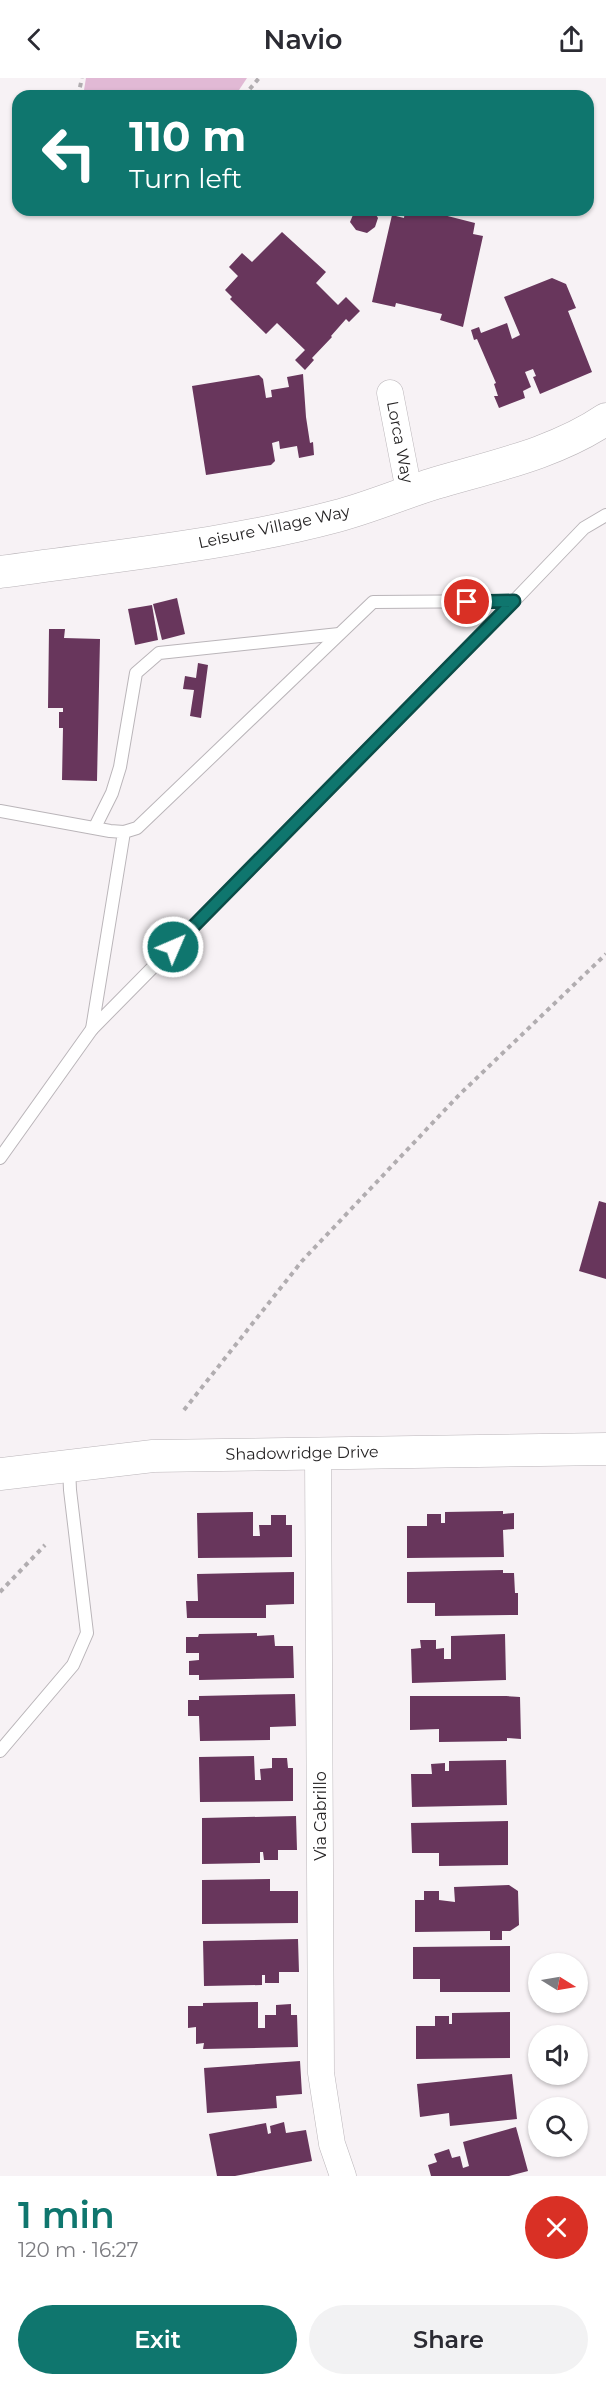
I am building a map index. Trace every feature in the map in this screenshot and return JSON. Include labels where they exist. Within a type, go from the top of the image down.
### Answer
[{"type":"street","name":"Lorca Way","points":[[390,393],[409,491]]},
{"type":"street","name":"Leisure Village Way","points":[[0,572],[217,541],[337,516],[409,491],[529,456],[590,429],[606,419]]},
{"type":"street","name":"Shadowridge Drive","points":[[0,1474],[153,1456],[606,1449]]},
{"type":"street","name":"Via Cabrillo","points":[[318,1453],[321,2073],[332,2144],[343,2176]]},
{"type":"lane","points":[[0,1158],[92,1029],[584,528],[606,515]]},
{"type":"lane","points":[[0,811],[124,832],[137,828],[373,602],[514,601]]},
{"type":"lane","points":[[95,827],[112,793],[120,767],[136,673],[147,661],[159,653],[339,634]]},
{"type":"lane","points":[[92,1029],[124,832]]},
{"type":"lane","points":[[0,1752],[73,1665],[87,1633],[69,1466]]},
{"type":"path","points":[[249,90],[259,78]]},
{"type":"path","points":[[184,1410],[302,1261],[459,1095],[606,954]]},
{"type":"path","points":[[0,1592],[45,1545]]},
{"type":"shaded area","points":[[86,78],[247,78],[239,90],[84,90]]},
{"type":"building","points":[[352,216],[377,216],[378,218],[375,227],[367,233],[356,230],[350,222]]},
{"type":"building","points":[[392,216],[404,218],[404,216],[448,216],[475,223],[473,234],[483,236],[463,327],[440,320],[442,314],[396,303],[395,307],[372,302]]},
{"type":"building","points":[[282,232],[326,272],[316,283],[338,305],[346,297],[360,311],[349,322],[346,319],[312,358],[314,360],[305,370],[295,360],[305,350],[277,323],[266,334],[230,299],[232,297],[225,290],[238,276],[229,267],[242,253],[252,262]]},
{"type":"building","points":[[552,278],[566,284],[576,308],[568,311],[592,372],[540,394],[533,377],[536,376],[533,369],[525,372],[531,387],[523,391],[525,398],[499,408],[494,396],[498,396],[494,384],[496,383],[471,330],[479,327],[481,333],[507,323],[512,339],[520,335],[504,297]]},
{"type":"building","points":[[303,374],[306,417],[314,455],[299,458],[297,446],[280,449],[279,441],[272,443],[275,461],[271,465],[206,475],[192,386],[259,375],[263,379],[266,398],[272,397],[271,390],[289,387],[287,377]]},
{"type":"building","points":[[177,598],[185,634],[162,640],[153,604]]},
{"type":"building","points":[[152,605],[158,640],[135,645],[128,609]]},
{"type":"building","points":[[49,629],[65,629],[64,638],[100,639],[97,781],[62,780],[63,728],[59,728],[59,712],[63,712],[63,708],[48,708]]},
{"type":"building","points":[[198,663],[208,665],[201,718],[190,716],[194,690],[183,689],[185,676],[196,678]]},
{"type":"building","points":[[599,1201],[606,1203],[606,1279],[579,1271]]},
{"type":"building","points":[[503,1511],[503,1514],[514,1513],[514,1529],[503,1530],[504,1557],[407,1558],[407,1526],[427,1526],[427,1514],[441,1514],[441,1523],[445,1523],[445,1512]]},
{"type":"building","points":[[253,1512],[253,1536],[260,1536],[259,1525],[271,1525],[271,1515],[286,1515],[286,1525],[292,1525],[292,1557],[198,1558],[197,1513]]},
{"type":"building","points":[[503,1570],[503,1573],[514,1573],[515,1593],[518,1593],[518,1615],[435,1616],[435,1603],[407,1603],[407,1572]]},
{"type":"building","points":[[294,1572],[294,1604],[266,1605],[266,1618],[187,1618],[186,1601],[198,1601],[197,1574]]},
{"type":"building","points":[[257,1633],[257,1636],[274,1635],[275,1646],[293,1646],[294,1678],[199,1680],[199,1675],[189,1675],[189,1661],[199,1660],[199,1653],[186,1653],[186,1637],[198,1637],[199,1634]]},
{"type":"building","points":[[505,1634],[506,1680],[412,1683],[411,1649],[421,1648],[420,1640],[436,1640],[436,1649],[444,1648],[444,1659],[451,1659],[451,1636]]},
{"type":"building","points":[[295,1694],[296,1726],[270,1727],[270,1740],[200,1741],[199,1716],[188,1716],[188,1700],[199,1700],[199,1696]]},
{"type":"building","points":[[410,1696],[520,1697],[521,1739],[439,1742],[439,1729],[410,1730]]},
{"type":"building","points":[[254,1756],[255,1780],[261,1780],[260,1769],[272,1768],[272,1758],[287,1758],[288,1768],[293,1768],[293,1801],[200,1802],[199,1757]]},
{"type":"building","points":[[506,1760],[507,1805],[412,1807],[411,1774],[432,1774],[431,1764],[445,1763],[445,1771],[449,1771],[449,1761]]},
{"type":"building","points":[[296,1816],[297,1850],[278,1850],[278,1860],[264,1860],[263,1852],[260,1852],[260,1863],[202,1864],[202,1818]]},
{"type":"building","points":[[508,1821],[508,1865],[439,1866],[439,1853],[412,1853],[411,1823]]},
{"type":"building","points":[[270,1879],[270,1891],[298,1891],[298,1923],[202,1924],[202,1880]]},
{"type":"building","points":[[509,1885],[518,1891],[519,1925],[510,1931],[502,1931],[502,1940],[490,1940],[490,1931],[415,1932],[415,1900],[424,1900],[424,1891],[439,1891],[439,1900],[455,1902],[454,1887]]},
{"type":"building","points":[[298,1939],[299,1972],[279,1972],[279,1983],[265,1983],[265,1975],[262,1975],[262,1985],[204,1986],[203,1941]]},
{"type":"building","points":[[510,1946],[510,1992],[440,1992],[440,1979],[413,1979],[413,1947]]},
{"type":"building","points":[[258,2002],[258,2028],[265,2028],[265,2015],[276,2015],[276,2005],[291,2004],[291,2015],[297,2015],[298,2047],[203,2049],[204,2043],[196,2044],[196,2027],[188,2028],[188,2006],[203,2006],[203,2003]]},
{"type":"building","points":[[510,2012],[510,2058],[416,2059],[416,2026],[435,2026],[435,2016],[449,2016],[449,2024],[452,2024],[452,2013]]},
{"type":"building","points":[[300,2061],[302,2094],[276,2096],[277,2108],[207,2113],[204,2068]]},
{"type":"building","points":[[512,2074],[517,2119],[450,2126],[449,2113],[420,2117],[417,2084]]},
{"type":"building","points":[[284,2122],[286,2133],[306,2130],[312,2161],[235,2176],[217,2176],[209,2134],[266,2123],[268,2134],[271,2133],[270,2126]]},
{"type":"building","points":[[516,2127],[528,2171],[509,2176],[431,2176],[428,2165],[437,2162],[434,2154],[449,2149],[452,2158],[460,2156],[463,2168],[469,2166],[463,2142]]},
{"type":"route","points":[[173,947],[514,601],[467,602]]}]
